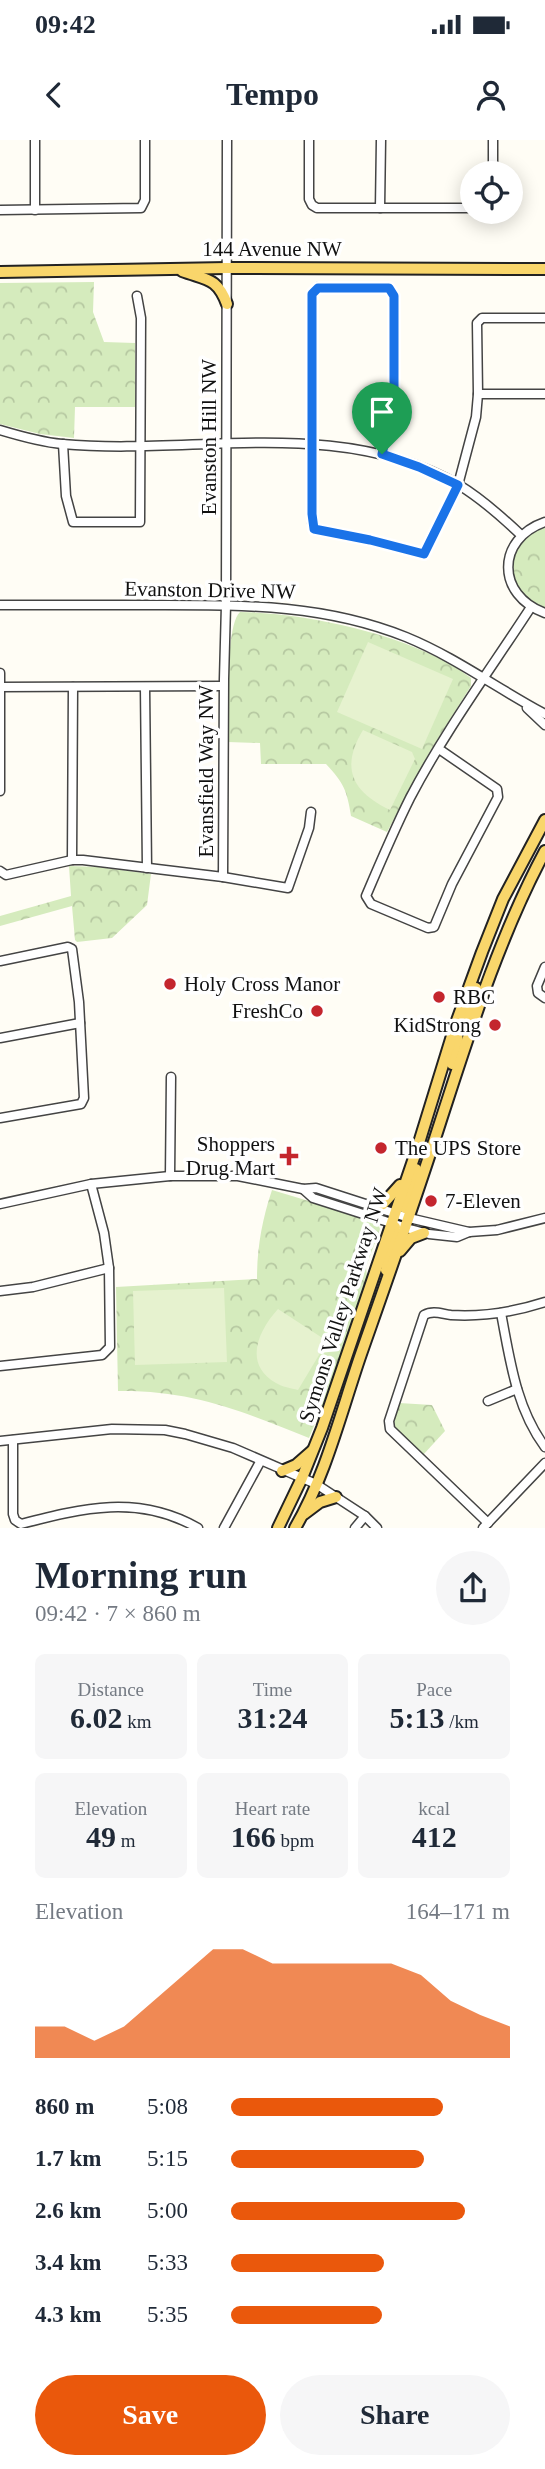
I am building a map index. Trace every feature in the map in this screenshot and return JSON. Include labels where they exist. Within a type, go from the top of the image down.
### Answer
[{"type":"main road","name":"144 Avenue NW","points":[[0,272],[228,268],[545,269]]},
{"type":"main road","points":[[176,269],[215,282],[227,304]]},
{"type":"main road","name":"Symons Valley Parkway NW","points":[[295,1528],[316,1484],[395,1259],[405,1181],[455,1026],[508,889],[545,820]]},
{"type":"main road","name":"Symons Valley Parkway NW","points":[[278,1528],[314,1450],[399,1221],[440,1124],[505,935],[544,853]]},
{"type":"main road","points":[[470,1031],[465,1023],[479,979],[482,952]]},
{"type":"main road","points":[[440,1124],[442,1103],[458,1041],[455,1026]]},
{"type":"main road","points":[[383,1290],[386,1264],[420,1153],[418,1146]]},
{"type":"main road","points":[[375,1208],[385,1202],[405,1181]]},
{"type":"main road","points":[[395,1259],[411,1238],[424,1233]]},
{"type":"main road","points":[[282,1471],[296,1465],[314,1450]]},
{"type":"main road","points":[[302,1516],[315,1506],[336,1497]]},
{"type":"street","points":[[35,140],[35,210]]},
{"type":"street","points":[[0,210],[142,208],[145,200],[145,140]]},
{"type":"street","name":"Evanston Hill NW","points":[[226,605],[227,140]]},
{"type":"street","points":[[309,140],[309,196],[312,205],[321,208],[460,208]]},
{"type":"street","points":[[380,208],[381,140]]},
{"type":"street","points":[[493,140],[493,161]]},
{"type":"street","points":[[382,454],[392,416],[394,392],[394,296],[389,288],[318,288],[312,294],[314,529],[424,554],[458,485],[476,417],[477,323],[482,318],[545,318]]},
{"type":"street","points":[[63,444],[64,484],[73,522],[140,522],[141,318],[137,296]]},
{"type":"street","points":[[478,394],[545,394]]},
{"type":"street","points":[[0,430],[63,444],[313,444],[342,446],[382,454],[458,485],[487,505],[521,535]]},
{"type":"street","points":[[545,522],[521,535],[510,556],[510,579],[522,600],[545,612]]},
{"type":"street","name":"Evanston Drive NW","points":[[0,606],[226,605],[323,612],[367,623],[440,652],[545,715]]},
{"type":"street","name":"Evansfield Way NW","points":[[0,871],[6,875],[72,860],[223,877],[223,686],[226,605]]},
{"type":"street","points":[[439,748],[497,789],[498,797],[452,884],[434,927],[428,928],[371,904],[366,896],[410,798],[439,748],[531,607]]},
{"type":"street","points":[[0,673],[0,791]]},
{"type":"street","points":[[0,687],[223,686]]},
{"type":"street","points":[[72,860],[74,687]]},
{"type":"street","points":[[145,687],[147,868]]},
{"type":"street","name":"Evanston Drive NW","points":[[523,703],[545,725]]},
{"type":"street","points":[[223,877],[288,888],[312,812]]},
{"type":"street","points":[[0,961],[68,947],[72,949],[84,1098],[81,1104],[0,1118]]},
{"type":"street","points":[[545,967],[537,986],[538,993],[545,998]]},
{"type":"street","points":[[0,1038],[80,1023]]},
{"type":"street","points":[[170,1175],[171,1077]]},
{"type":"street","points":[[0,1204],[91,1184],[170,1175],[238,1176],[303,1189],[316,1188],[375,1208],[424,1233],[457,1237],[469,1232]]},
{"type":"street","points":[[0,1366],[105,1353],[111,1343],[109,1268],[104,1233],[91,1184]]},
{"type":"street","points":[[303,1189],[313,1198],[399,1221],[469,1232],[497,1230],[545,1218]]},
{"type":"street","points":[[0,1291],[33,1287],[109,1268]]},
{"type":"street","points":[[545,1302],[501,1313],[468,1316],[430,1312],[424,1315],[389,1426],[486,1525],[545,1463]]},
{"type":"street","points":[[501,1313],[525,1416],[545,1447]]},
{"type":"street","points":[[488,1401],[517,1389]]},
{"type":"street","points":[[0,1441],[112,1429],[165,1430],[210,1440],[316,1484],[365,1516],[377,1528]]},
{"type":"street","points":[[13,1440],[13,1514],[15,1520],[21,1524],[86,1508],[108,1506],[163,1513],[198,1528]]},
{"type":"street","points":[[224,1528],[260,1462]]},
{"type":"street","points":[[355,1528],[365,1516]]},
{"type":"green space","points":[[94,282],[93,312],[104,342],[135,343],[135,407],[75,407],[74,438],[40,434],[0,424],[0,283]]},
{"type":"green space","points":[[545,525],[545,609],[530,603],[522,596],[513,580],[512,570],[520,544]]},
{"type":"green space","points":[[240,612],[297,617],[361,630],[422,650],[471,678],[471,686],[429,753],[387,832],[351,816],[344,788],[326,764],[261,764],[260,743],[228,742],[230,653],[235,620]]},
{"type":"green space","points":[[368,642],[453,679],[422,749],[337,712]]},
{"type":"green space","points":[[363,730],[412,752],[415,759],[390,810],[367,795],[354,778],[352,756]]},
{"type":"green space","points":[[69,866],[151,874],[147,905],[112,938],[77,942],[72,906],[0,926],[0,916],[71,896]]},
{"type":"green space","points":[[272,1190],[372,1220],[380,1229],[326,1397],[309,1438],[239,1411],[193,1398],[118,1391],[116,1287],[257,1279],[261,1234]]},
{"type":"green space","points":[[224,1288],[227,1362],[135,1365],[133,1291]]},
{"type":"green space","points":[[278,1309],[324,1339],[325,1345],[298,1390],[278,1384],[266,1375],[257,1357],[260,1337]]},
{"type":"green space","points":[[399,1403],[432,1405],[445,1431],[423,1455],[394,1426]]},
{"type":"place","name":"Holy Cross Manor","points":[[170,984]]},
{"type":"place","name":"RBC","points":[[439,997]]},
{"type":"place","name":"FreshCo","points":[[317,1011]]},
{"type":"place","name":"KidStrong","points":[[495,1025]]},
{"type":"place","name":"The UPS Store","points":[[381,1148]]},
{"type":"place","name":"Shoppers Drug Mart","points":[[289,1156]]},
{"type":"place","name":"7-Eleven","points":[[431,1201]]},
{"type":"route","points":[[318,288],[389,288],[394,296],[394,405],[382,454],[458,485],[424,554],[333,531],[314,529],[312,294],[318,288]]}]
